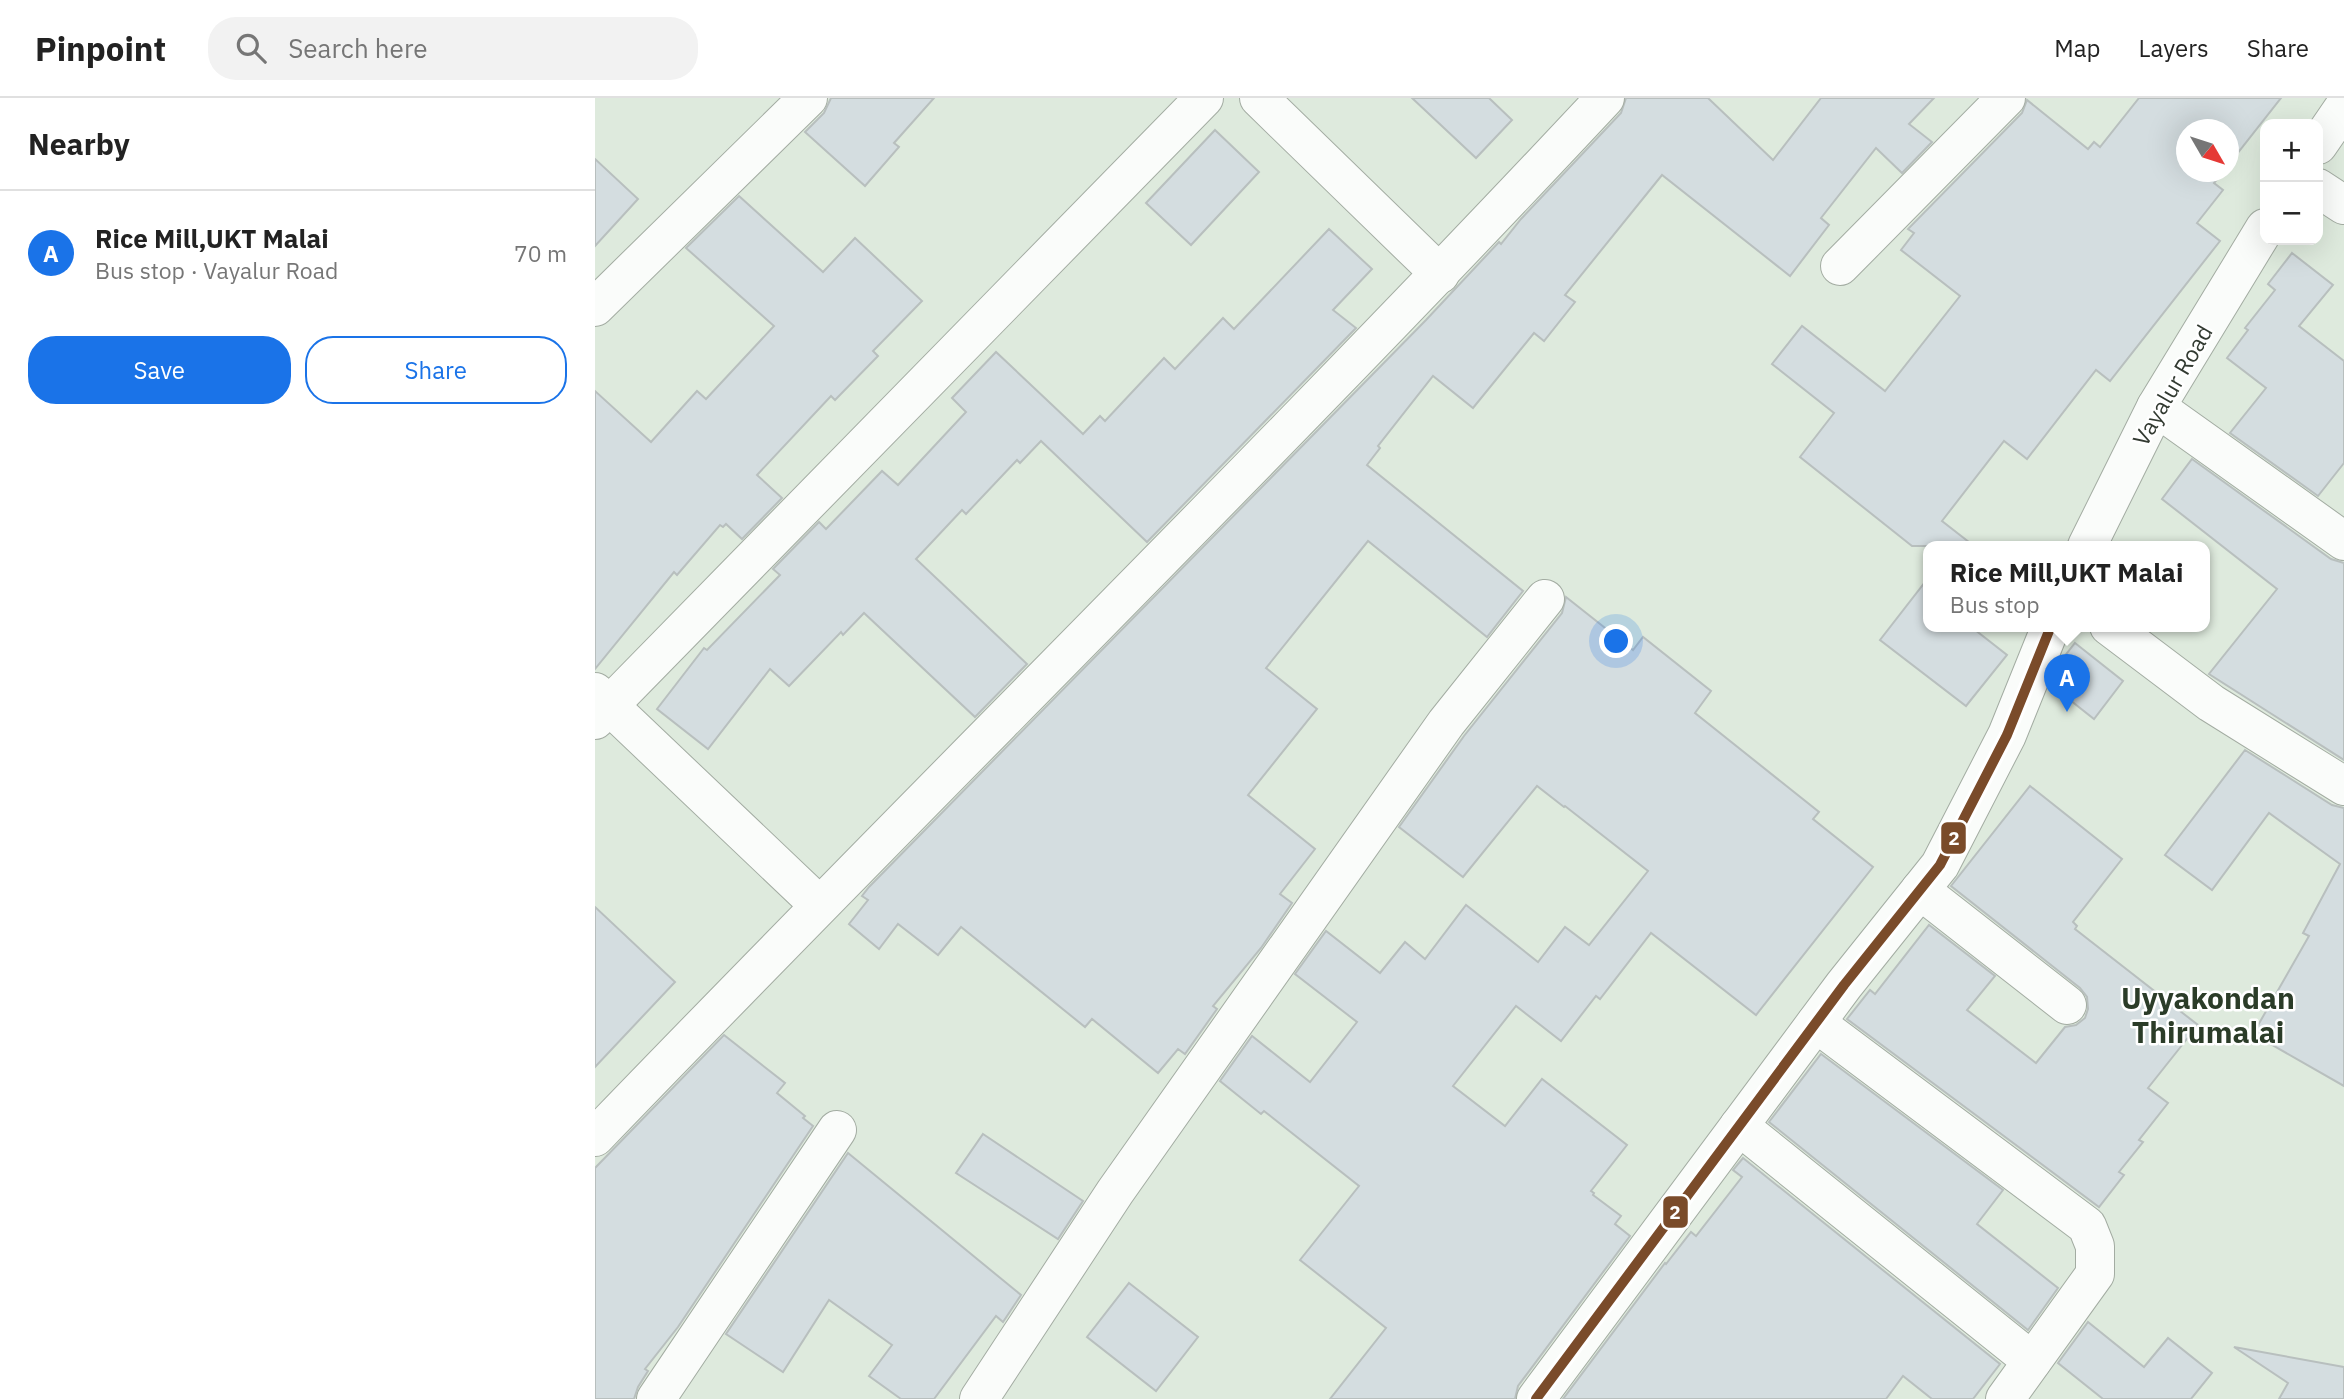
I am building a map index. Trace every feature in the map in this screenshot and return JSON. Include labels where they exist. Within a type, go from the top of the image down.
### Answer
[{"type":"street","points":[[595,307],[808,98]]},
{"type":"street","points":[[1259,98],[1440,274]]},
{"type":"street","points":[[595,1137],[819,905],[1440,274],[1605,98]]},
{"type":"street","points":[[1840,266],[2005,98]]},
{"type":"street","points":[[819,905],[600,706],[1190,102]]},
{"type":"street","points":[[2323,138],[2344,107]]},
{"type":"street","points":[[2323,191],[2344,205]]},
{"type":"street","name":"Vayalur Road","points":[[2089,541],[2156,407],[2260,236]]},
{"type":"street","points":[[2156,407],[2344,541]]},
{"type":"street","points":[[979,1399],[1115,1192],[1446,723],[1545,599]]},
{"type":"street","points":[[1536,1399],[1816,1023],[1940,866],[2007,734],[2049,632]]},
{"type":"street","points":[[2117,632],[2211,703],[2344,786]]},
{"type":"street","points":[[1920,890],[2067,1005]]},
{"type":"street","points":[[1816,1023],[2087,1226],[2095,1246],[2095,1274],[2005,1399]]},
{"type":"street","points":[[1739,1126],[2032,1361]]},
{"type":"street","points":[[656,1399],[837,1130]]},
{"type":"building","points":[[831,98],[934,98],[894,143],[899,147],[865,186],[805,132],[824,113]]},
{"type":"building","points":[[1412,98],[1489,98],[1512,120],[1476,158]]},
{"type":"building","points":[[1626,98],[1708,98],[1773,160],[1821,98],[1934,98],[1909,124],[1932,142],[1902,173],[1876,148],[1821,218],[1829,225],[1790,276],[1662,175],[1565,295],[1575,302],[1544,341],[1534,333],[1473,408],[1433,376],[1378,446],[1380,448],[1367,465],[1523,591],[1487,637],[1368,541],[1266,668],[1317,709],[1248,795],[1315,849],[1280,894],[1292,903],[1261,948],[1213,1006],[1217,1009],[1185,1054],[1178,1049],[1158,1073],[1092,1019],[1085,1027],[961,927],[938,955],[898,924],[879,949],[849,924],[868,900],[862,896],[869,887],[1426,320],[1499,242],[1501,244],[1521,219],[1621,113]]},
{"type":"building","points":[[2139,98],[2281,98],[2264,119],[2260,119],[2260,125],[2239,151],[2239,119],[2176,119],[2176,182],[2215,182],[2223,190],[2197,223],[2220,241],[2110,381],[2096,370],[2027,459],[2004,441],[1942,521],[1968,541],[1923,541],[1923,546],[1912,546],[1800,457],[1834,413],[1772,364],[1802,326],[1885,391],[1960,296],[1901,250],[1914,233],[1908,229],[2022,113],[2027,100],[2088,149],[2094,142],[2100,147]]},
{"type":"building","points":[[1215,130],[1259,172],[1191,245],[1146,203]]},
{"type":"building","points":[[595,159],[638,199],[595,246]]},
{"type":"building","points":[[739,196],[823,272],[855,238],[922,301],[873,351],[878,356],[835,400],[831,396],[757,475],[782,498],[742,539],[726,524],[723,527],[720,525],[677,575],[674,572],[595,669],[595,391],[651,442],[697,391],[706,399],[774,326],[686,248]]},
{"type":"building","points":[[1329,229],[1372,269],[1333,310],[1356,328],[1147,542],[1041,441],[1020,463],[1017,460],[966,514],[962,510],[916,559],[1027,664],[975,717],[864,613],[843,635],[841,632],[789,686],[770,669],[708,749],[657,709],[704,648],[707,650],[780,575],[773,569],[819,522],[826,529],[882,471],[898,485],[966,412],[952,398],[996,352],[1083,434],[1100,416],[1105,421],[1164,358],[1175,369],[1223,318],[1234,329]]},
{"type":"building","points":[[2292,253],[2333,285],[2299,326],[2344,361],[2344,463],[2318,496],[2230,433],[2266,388],[2227,358],[2248,330],[2245,328],[2275,290],[2268,284]]},
{"type":"building","points":[[2192,459],[2331,559],[2344,563],[2344,760],[2209,674],[2277,589],[2162,499]]},
{"type":"building","points":[[1923,585],[1923,632],[1978,632],[2007,655],[1966,706],[1880,640]]},
{"type":"building","points":[[1566,597],[1633,650],[1643,637],[1711,691],[1695,713],[1819,812],[1813,819],[1873,867],[1756,1015],[1651,933],[1600,999],[1596,996],[1561,1041],[1516,1006],[1453,1086],[1505,1126],[1542,1079],[1627,1145],[1591,1191],[1621,1216],[1615,1224],[1630,1236],[1518,1386],[1515,1399],[1330,1399],[1386,1328],[1300,1260],[1359,1186],[1264,1111],[1261,1114],[1220,1081],[1252,1036],[1310,1082],[1357,1022],[1295,974],[1326,931],[1380,973],[1405,942],[1425,959],[1466,905],[1538,962],[1565,927],[1589,945],[1648,871],[1537,786],[1463,877],[1399,827],[1464,736],[1562,613]]},
{"type":"building","points":[[2075,643],[2123,681],[2094,719],[2051,685],[2060,662]]},
{"type":"building","points":[[2245,750],[2332,805],[2344,808],[2344,1086],[2253,1034],[2309,936],[2303,933],[2340,864],[2269,813],[2212,890],[2165,855]]},
{"type":"building","points":[[2030,786],[2122,859],[2073,922],[2077,926],[2075,929],[2198,1025],[2148,1088],[2168,1103],[2139,1140],[2143,1142],[2119,1172],[2124,1175],[2099,1207],[1847,1019],[1870,990],[1875,994],[1929,925],[1995,976],[1967,1010],[2036,1063],[2065,1027],[2076,1025],[2085,1018],[2088,1009],[2087,997],[2080,988],[1951,886]]},
{"type":"building","points":[[595,907],[675,982],[595,1067]]},
{"type":"building","points":[[724,1035],[785,1083],[777,1093],[813,1126],[678,1327],[645,1369],[648,1371],[634,1399],[595,1399],[595,1168]]},
{"type":"building","points":[[1821,1054],[2003,1190],[1977,1224],[2058,1288],[2028,1330],[1769,1122]]},
{"type":"building","points":[[983,1134],[1083,1201],[1058,1239],[956,1173]]},
{"type":"building","points":[[848,1153],[1021,1295],[1003,1322],[996,1316],[934,1399],[901,1399],[869,1376],[892,1345],[829,1300],[783,1372],[726,1334]]},
{"type":"building","points":[[1743,1158],[2000,1364],[1973,1399],[1932,1399],[1903,1376],[1886,1399],[1563,1399],[1665,1263],[1691,1232],[1696,1236],[1742,1177],[1733,1170]]},
{"type":"building","points":[[1129,1283],[1198,1337],[1156,1391],[1087,1337]]},
{"type":"building","points":[[2088,1322],[2144,1367],[2168,1338],[2212,1373],[2191,1399],[2103,1399],[2058,1363]]},
{"type":"building","points":[[2234,1347],[2344,1367],[2344,1399],[2279,1399],[2288,1383]]},
{"type":"transit line","name":"2","points":[[1536,1399],[1844,985],[1940,865],[2007,735],[2049,632]]},
{"type":"place","name":"Rice Mill,UKT Malai","points":[[2067,712]]},
{"type":"district","name":"Uyyakondan Thirumalai","points":[[2208,1014]]}]
